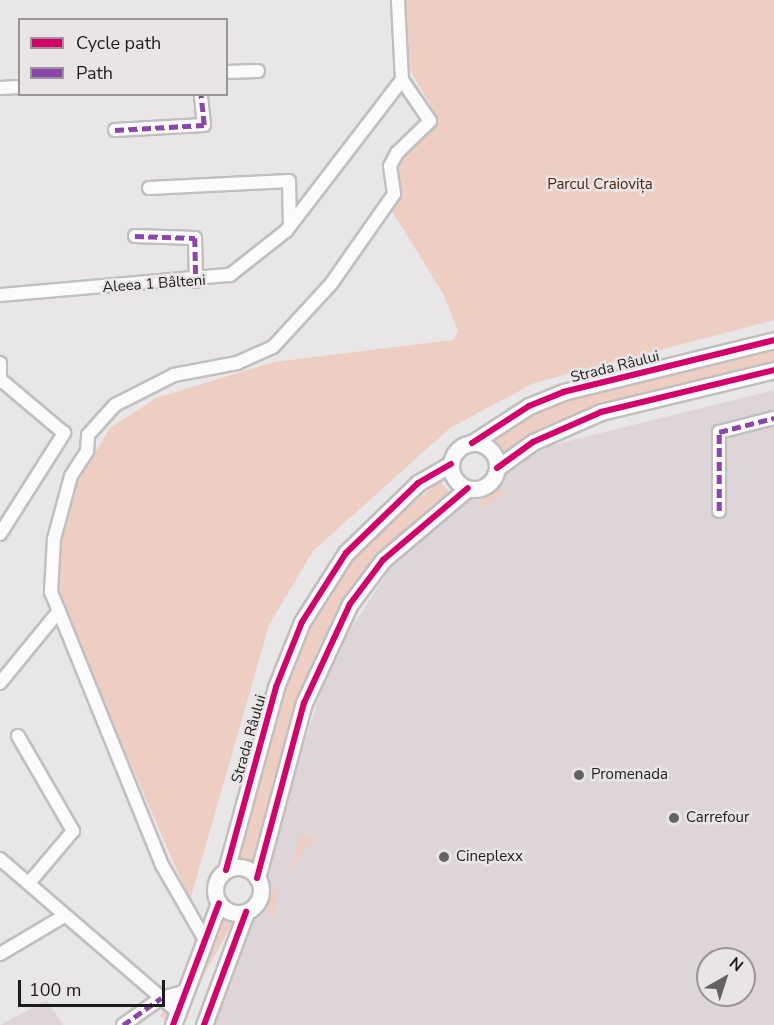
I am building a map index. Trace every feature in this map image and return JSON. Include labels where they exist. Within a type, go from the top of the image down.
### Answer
[{"type":"main road","name":"Strada Râului","points":[[175,1018],[183,992],[219,903],[216,883],[226,870],[276,687],[302,622],[346,554],[418,483],[451,464],[458,450],[528,406],[563,392],[774,340]]},
{"type":"main road","points":[[204,1025],[246,912],[260,897],[257,878],[304,703],[350,604],[383,560],[468,488],[488,485],[497,468],[533,442],[601,412],[774,370]]},
{"type":"main road","points":[[472,443],[489,448],[497,468]]},
{"type":"main road","points":[[451,464],[455,479],[468,488]]},
{"type":"main road","points":[[226,870],[241,867],[257,878]]},
{"type":"main road","points":[[219,903],[231,912],[246,912]]},
{"type":"street","points":[[85,441],[115,405],[145,388],[174,375],[237,363],[290,334],[382,212],[394,194],[390,166],[430,121],[402,80],[398,0]]},
{"type":"street","points":[[228,72],[258,71]]},
{"type":"street","name":"Aleea 1 Bâlteni","points":[[0,296],[196,281],[230,275],[290,226],[402,80]]},
{"type":"street","points":[[0,88],[18,87]]},
{"type":"street","points":[[115,130],[204,125],[201,96]]},
{"type":"street","points":[[149,188],[289,181],[290,226]]},
{"type":"street","points":[[135,236],[195,238],[196,281]]},
{"type":"street","points":[[0,363],[1,381],[64,433],[85,441]]},
{"type":"street","points":[[719,511],[719,432],[774,418]]},
{"type":"street","points":[[0,534],[64,433]]},
{"type":"street","points":[[85,441],[87,451],[64,499],[49,566],[59,611],[162,865],[204,938]]},
{"type":"street","points":[[0,683],[59,611]]},
{"type":"street","points":[[18,736],[73,831],[29,883]]},
{"type":"street","points":[[0,859],[162,998],[175,1018]]},
{"type":"street","points":[[0,954],[64,916]]},
{"type":"street","points":[[123,1025],[162,998],[183,992]]},
{"type":"shaded area","points":[[774,390],[774,1025],[213,1025],[332,658],[389,570],[462,500],[549,446]]},
{"type":"shaded area","points":[[47,1000],[63,1025],[0,1025]]},
{"type":"green space","name":"Parcul Craiovița","points":[[406,0],[774,0],[774,320],[534,383],[450,428],[313,551],[269,625],[190,900],[67,618],[55,568],[71,494],[110,428],[156,398],[274,362],[453,340],[458,331],[444,295],[392,211],[399,200],[398,163],[439,120],[410,70]]},
{"type":"green space","points":[[774,346],[774,365],[598,408],[528,436],[503,453],[490,439],[538,407],[589,390]]},
{"type":"green space","points":[[440,481],[449,492],[377,558],[319,646],[297,702],[254,864],[233,858],[280,691],[304,633],[362,545]]},
{"type":"green space","points":[[492,485],[506,492],[481,509],[481,492]]},
{"type":"green space","points":[[300,834],[318,840],[314,845],[309,841],[290,875]]},
{"type":"green space","points":[[278,887],[274,917],[262,905],[264,893]]},
{"type":"green space","points":[[217,914],[233,923],[176,1025],[160,1016]]},
{"type":"marked path","points":[[115,130],[204,125],[201,96]]},
{"type":"marked path","points":[[135,236],[195,238],[196,281]]},
{"type":"marked path","points":[[719,511],[719,432],[774,418]]},
{"type":"marked path","points":[[123,1025],[161,998]]},
{"type":"cycle path","points":[[472,443],[529,406],[563,392],[774,340]]},
{"type":"cycle path","points":[[497,468],[533,442],[601,412],[774,370]]},
{"type":"cycle path","points":[[226,870],[276,687],[302,622],[346,553],[418,483],[451,464]]},
{"type":"cycle path","points":[[257,878],[304,703],[350,604],[383,560],[468,488]]},
{"type":"cycle path","points":[[173,1025],[219,903]]},
{"type":"cycle path","points":[[204,1025],[246,912]]},
{"type":"place","name":"Promenada","points":[[579,775]]},
{"type":"place","name":"Carrefour","points":[[674,818]]},
{"type":"place","name":"Cineplexx","points":[[444,857]]}]
